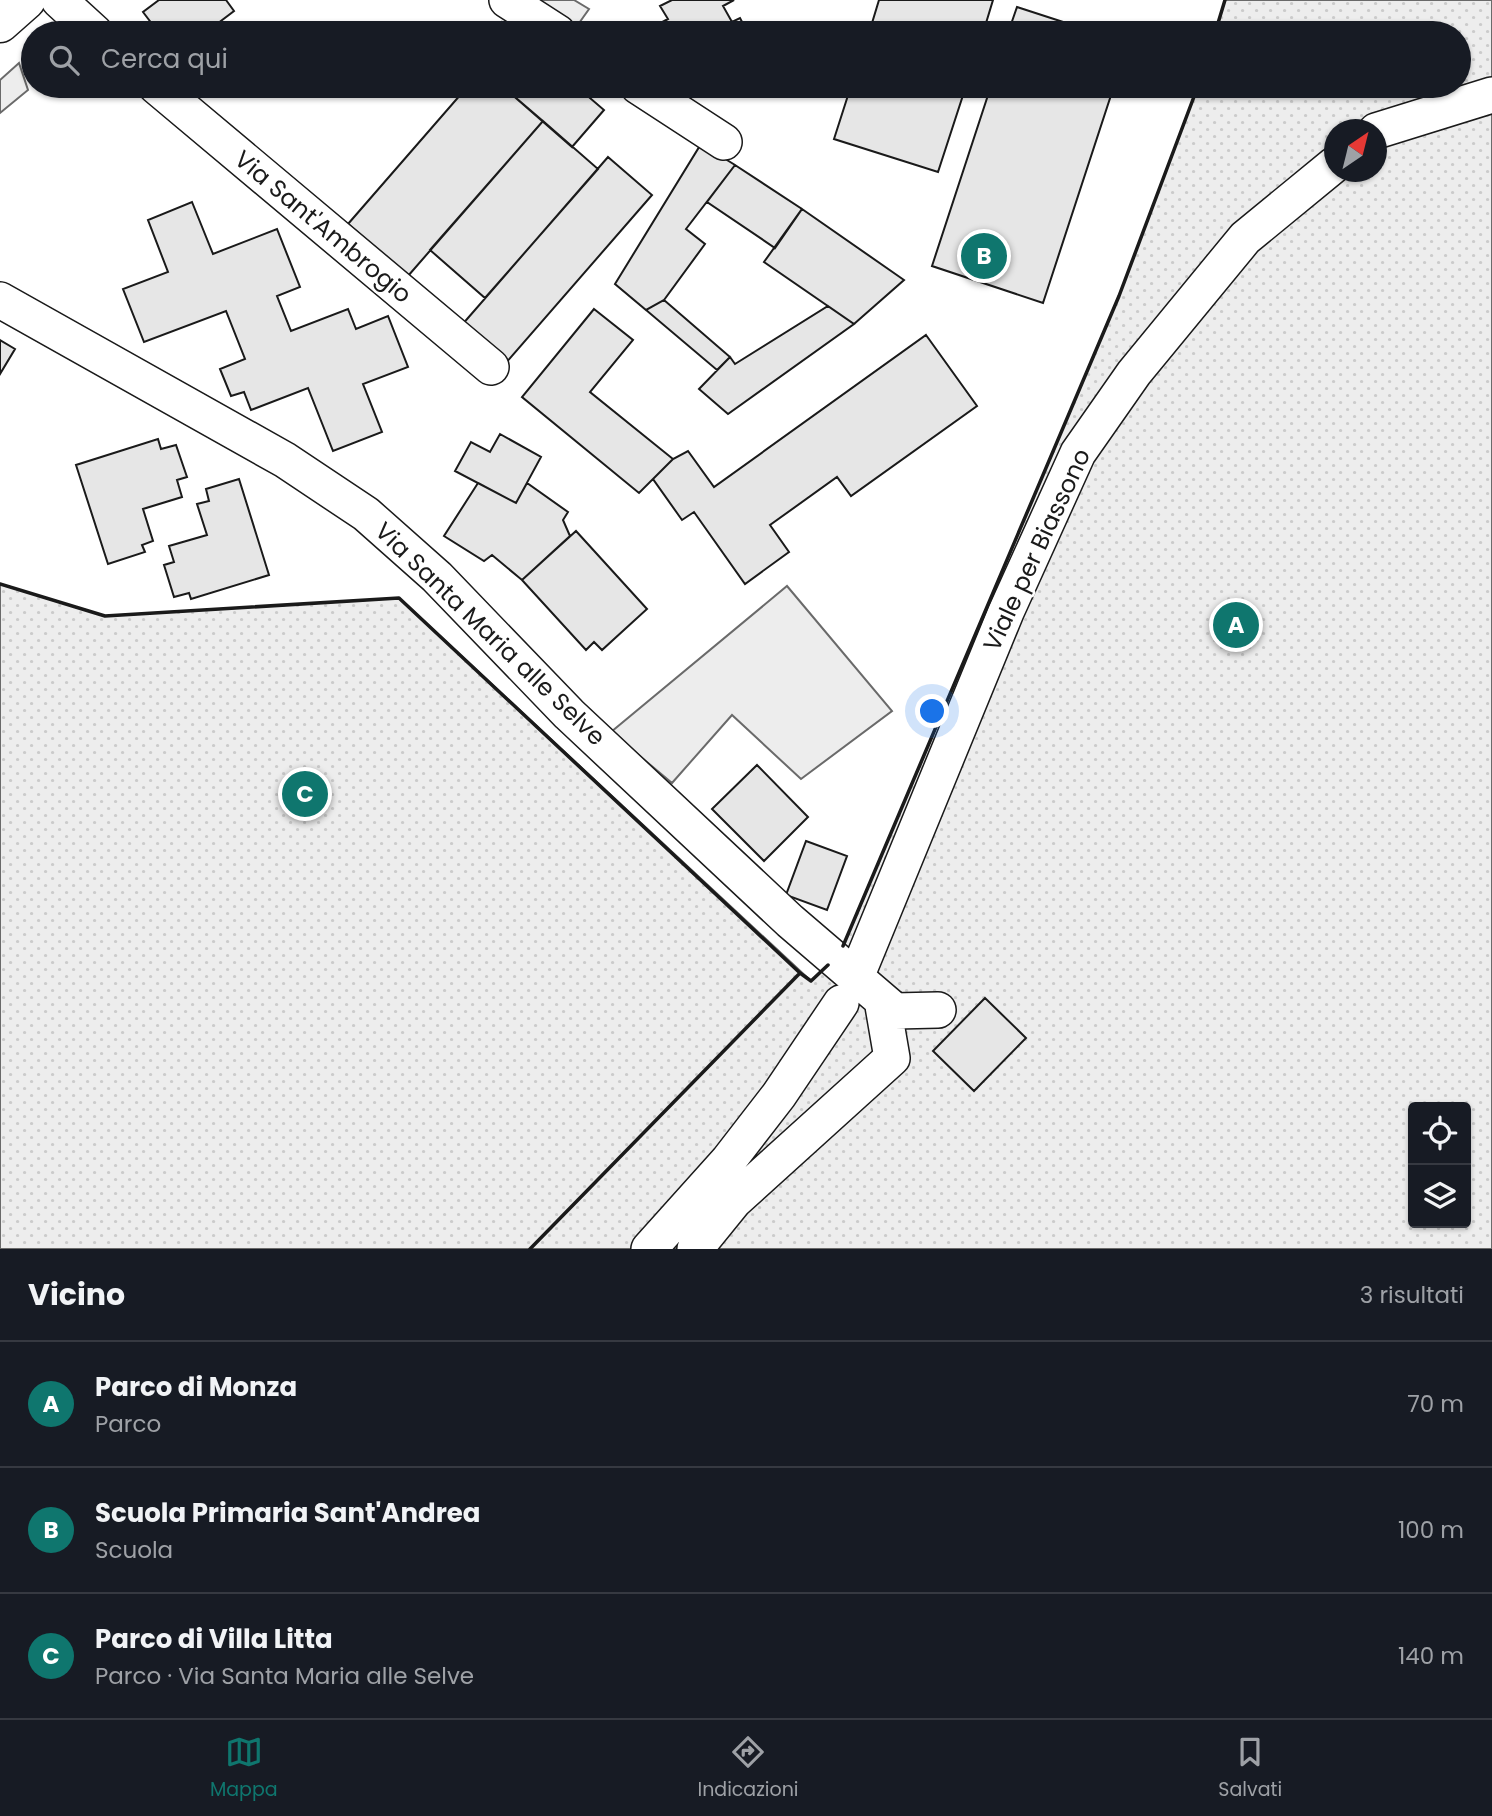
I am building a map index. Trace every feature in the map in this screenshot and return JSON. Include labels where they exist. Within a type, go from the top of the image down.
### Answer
[{"type":"main road","points":[[0,23],[26,0]]},
{"type":"street","points":[[59,0],[82,21]]},
{"type":"street","points":[[507,0],[539,21]]},
{"type":"street","points":[[1387,128],[1492,96]]},
{"type":"street","name":"Via Sant'Ambrogio","points":[[170,98],[491,368]]},
{"type":"street","points":[[656,98],[724,142]]},
{"type":"street","name":"Viale per Biassono","points":[[861,965],[1006,612],[1078,453],[1134,373],[1245,238],[1324,174]]},
{"type":"street","name":"Via Santa Maria alle Selve","points":[[0,300],[285,460],[366,514],[437,577],[569,714],[790,921],[895,1011],[938,1010]]},
{"type":"street","points":[[695,1249],[734,1201],[892,1058],[882,1000]]},
{"type":"street","points":[[649,1249],[728,1161],[779,1095],[841,1003]]},
{"type":"shaded area","points":[[538,0],[574,0],[589,9],[581,21],[570,21]]},
{"type":"shaded area","points":[[1225,0],[1492,0],[1492,1249],[0,1249],[0,584],[105,616],[399,598],[811,981],[840,953],[1119,296],[1193,98],[1471,98],[1471,21],[1219,21]]},
{"type":"shaded area","points":[[19,63],[21,96],[0,113],[0,80]]},
{"type":"shaded area","points":[[787,586],[892,711],[801,779],[732,715],[672,783],[611,732]]},
{"type":"building","points":[[159,0],[226,0],[234,11],[221,21],[150,21],[143,12]]},
{"type":"building","points":[[672,0],[734,0],[723,6],[731,21],[664,21],[668,19],[660,6]]},
{"type":"building","points":[[879,0],[993,0],[987,21],[873,21]]},
{"type":"building","points":[[1017,7],[1060,21],[1012,21]]},
{"type":"building","points":[[458,98],[516,98],[543,121],[408,276],[348,224]]},
{"type":"building","points":[[516,98],[590,98],[604,110],[572,147]]},
{"type":"building","points":[[847,98],[962,98],[938,172],[834,139]]},
{"type":"building","points":[[987,98],[1110,98],[1043,303],[932,266]]},
{"type":"building","points":[[543,121],[598,169],[485,298],[430,250]]},
{"type":"building","points":[[701,144],[735,165],[686,229],[705,244],[664,300],[646,310],[615,284]]},
{"type":"building","points":[[608,157],[652,195],[505,364],[461,326]]},
{"type":"building","points":[[735,165],[802,209],[775,248],[707,202]]},
{"type":"building","points":[[192,202],[213,254],[277,229],[300,287],[277,296],[291,331],[348,309],[356,329],[388,316],[408,367],[363,384],[382,432],[333,451],[308,388],[251,410],[244,392],[231,396],[220,369],[245,359],[226,311],[144,342],[123,289],[168,272],[148,220]]},
{"type":"building","points":[[802,209],[904,280],[854,324],[764,262]]},
{"type":"building","points":[[664,300],[730,357],[717,370],[646,310]]},
{"type":"building","points":[[828,306],[854,324],[728,414],[699,389],[730,357],[735,364]]},
{"type":"building","points":[[594,309],[633,340],[590,392],[673,459],[639,493],[522,397]]},
{"type":"building","points":[[926,335],[977,406],[851,496],[837,477],[770,525],[789,552],[745,584],[694,512],[682,520],[653,479],[673,459],[688,451],[714,487]]},
{"type":"building","points":[[0,340],[15,349],[0,374]]},
{"type":"building","points":[[500,434],[541,457],[516,503],[455,471],[471,442],[490,452]]},
{"type":"building","points":[[158,439],[161,449],[176,445],[187,477],[177,480],[182,497],[143,509],[153,541],[142,545],[145,552],[108,564],[76,465]]},
{"type":"building","points":[[239,479],[269,575],[191,599],[189,593],[174,597],[164,565],[174,562],[169,546],[207,535],[197,504],[209,501],[206,489]]},
{"type":"building","points":[[478,483],[516,503],[527,483],[568,512],[563,520],[570,536],[522,580],[492,555],[484,561],[444,536]]},
{"type":"building","points":[[576,531],[647,609],[602,650],[594,642],[586,650],[522,580]]},
{"type":"building","points":[[757,765],[808,817],[764,861],[712,809]]},
{"type":"building","points":[[806,841],[847,856],[827,910],[786,895]]},
{"type":"building","points":[[985,998],[1026,1038],[974,1091],[933,1051]]},
{"type":"wall","points":[[1219,21],[1225,0]]},
{"type":"wall","points":[[843,946],[1119,296],[1193,98]]},
{"type":"wall","points":[[0,584],[105,616],[399,598],[800,973],[811,981],[828,965]]},
{"type":"wall","points":[[530,1249],[800,973]]},
{"type":"place","name":"Scuola Primaria Sant'Andrea","points":[[984,256]]},
{"type":"place","name":"Parco di Monza","points":[[1236,625]]},
{"type":"place","name":"Parco di Villa Litta","points":[[305,794]]}]
